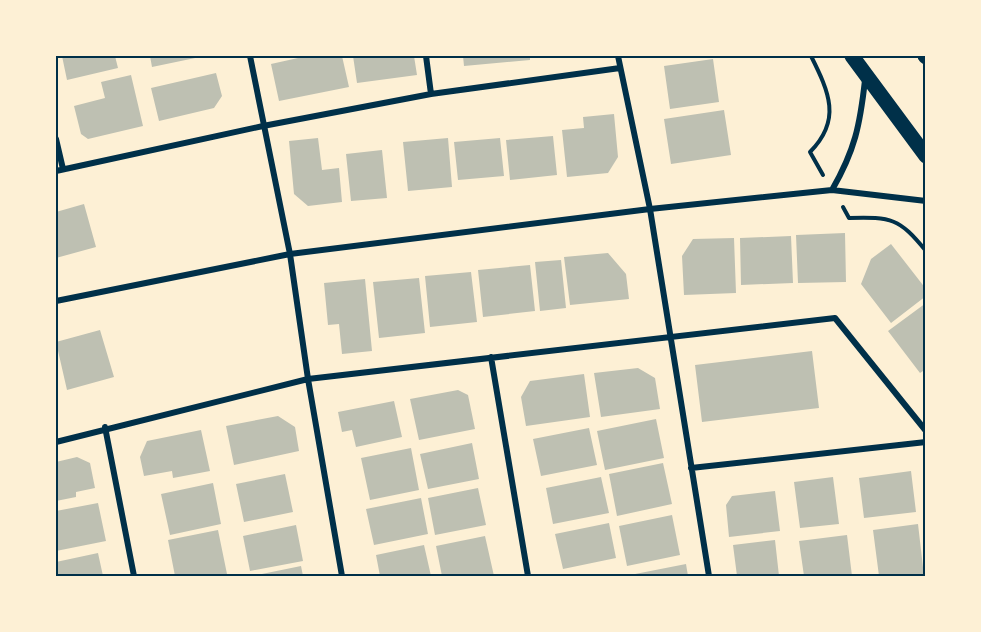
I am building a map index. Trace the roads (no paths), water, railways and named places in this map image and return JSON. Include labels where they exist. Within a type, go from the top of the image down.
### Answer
[{"type":"main road","points":[[852,56],[926,156]]},
{"type":"street","points":[[250,56],[290,254],[308,379],[342,576]]},
{"type":"street","points":[[426,56],[431,94]]},
{"type":"street","points":[[618,56],[650,209],[709,576]]},
{"type":"street","points":[[56,171],[263,126],[431,94],[620,68]]},
{"type":"street","points":[[832,190],[849,160],[860,126],[866,77]]},
{"type":"street","points":[[56,139],[63,169]]},
{"type":"street","points":[[56,301],[290,254],[650,209],[832,190],[926,201]]},
{"type":"street","points":[[56,442],[105,427],[308,379],[835,318],[926,430]]},
{"type":"street","points":[[492,357],[528,576]]},
{"type":"street","points":[[105,427],[134,576]]},
{"type":"street","points":[[691,468],[926,442]]}]
